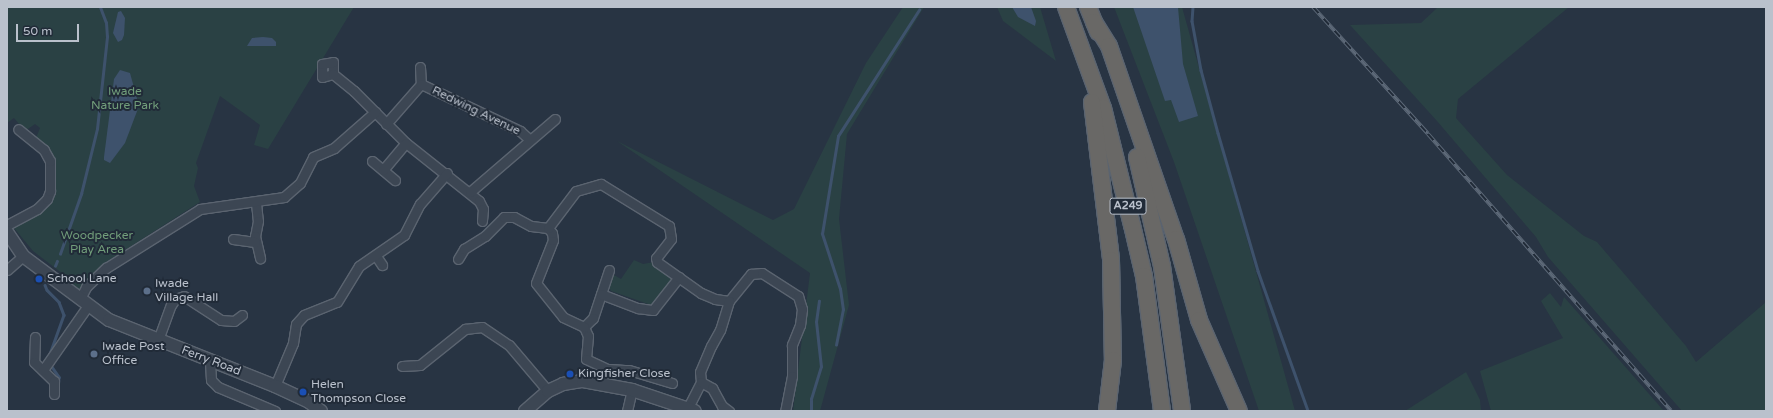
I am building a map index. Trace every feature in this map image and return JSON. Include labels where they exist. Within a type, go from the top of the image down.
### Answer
[{"type":"highway","name":"A249","points":[[1066,7],[1103,108],[1136,240],[1144,276],[1162,411]]},
{"type":"highway","name":"A249","points":[[1091,14],[1136,153],[1153,223],[1169,306],[1182,411]]},
{"type":"highway","name":"A249","points":[[1091,14],[1109,46],[1176,239],[1199,320],[1239,411]]},
{"type":"highway","name":"A249","points":[[1078,38],[1100,152],[1111,260],[1113,360],[1107,411]]},
{"type":"street","name":"Redwing Avenue","points":[[386,124],[421,84],[420,67]]},
{"type":"street","points":[[333,74],[354,91],[406,143],[435,167],[447,173],[470,192],[483,209],[482,222]]},
{"type":"street","name":"Redwing Avenue","points":[[421,84],[520,131],[530,140]]},
{"type":"street","points":[[47,364],[85,301],[86,287],[106,268],[200,209],[239,202],[256,203],[284,197],[300,184],[310,161],[317,155],[334,148],[375,112]]},
{"type":"street","points":[[470,192],[555,119]]},
{"type":"street","points":[[7,225],[37,209],[47,199],[50,191],[50,161],[44,150],[18,129]]},
{"type":"street","points":[[383,170],[406,143]]},
{"type":"street","points":[[372,161],[395,180]]},
{"type":"street","points":[[275,386],[293,343],[296,324],[304,315],[337,302],[359,266],[376,256],[404,235],[420,204],[447,173]]},
{"type":"street","points":[[548,228],[576,191],[601,184],[669,226],[671,239],[656,258],[657,262],[701,293],[716,299],[729,301]]},
{"type":"street","points":[[256,203],[258,221],[255,242],[260,258]]},
{"type":"street","points":[[458,259],[464,249],[485,236],[504,218],[514,217],[531,226],[548,228],[552,233],[553,240],[536,283],[563,317],[584,326],[588,336],[586,359],[607,369],[629,370],[672,383]]},
{"type":"street","name":"Ferry Road","points":[[7,232],[22,256],[57,284],[85,301],[109,320],[275,386],[308,402],[321,411]]},
{"type":"street","points":[[233,239],[255,242]]},
{"type":"street","points":[[7,270],[22,256]]},
{"type":"street","points":[[376,256],[382,265]]},
{"type":"street","points":[[584,326],[593,318],[609,270]]},
{"type":"street","points":[[525,411],[548,391],[563,384],[583,381],[632,390],[692,409],[701,382],[700,372],[710,346],[720,330],[729,301],[751,274],[762,273],[791,290],[801,302],[800,325],[792,345],[792,376],[785,411]]},
{"type":"street","points":[[601,294],[638,308],[653,310],[660,304],[679,277]]},
{"type":"street","points":[[158,340],[171,305],[175,299],[184,296],[221,320],[234,321],[242,315]]},
{"type":"street","points":[[408,369],[420,365],[465,328],[482,327],[509,345],[548,391]]},
{"type":"street","points":[[35,337],[34,362],[47,364]]},
{"type":"street","points":[[210,361],[211,380],[218,387],[266,409],[275,411]]},
{"type":"street","points":[[47,364],[54,381],[54,394]]},
{"type":"street","points":[[701,382],[712,388],[722,406],[729,411]]},
{"type":"street","points":[[626,411],[632,390]]},
{"type":"green space","name":"Iwade Nature Park","points":[[7,7],[354,7],[268,149],[254,145],[260,125],[220,96],[196,163],[198,168],[194,186],[200,202],[103,264],[81,289],[76,290],[65,280],[67,277],[33,251],[14,228],[53,191],[55,162],[45,146],[36,138],[40,128],[35,124],[25,131],[14,118],[7,123]]},
{"type":"green space","points":[[903,7],[924,7],[847,134],[839,219],[849,305],[820,411],[793,411],[810,273],[617,141],[773,220],[794,209],[866,63]]},
{"type":"green space","points":[[997,7],[1040,7],[1056,61],[1003,21]]},
{"type":"green space","points":[[1114,7],[1182,7],[1295,411],[1259,411],[1174,162]]},
{"type":"green space","points":[[1438,7],[1569,7],[1458,99],[1456,118],[1507,175],[1584,236],[1597,242],[1686,346],[1696,362],[1766,302],[1766,411],[1682,411],[1548,257],[1536,237],[1437,121],[1350,25],[1421,23]]},
{"type":"green space","points":[[634,260],[643,264],[654,262],[670,274],[671,280],[651,305],[611,291],[609,287],[614,275],[621,279]]},
{"type":"green space","points":[[1550,293],[1561,307],[1564,297],[1664,411],[1491,411],[1480,371],[1563,338],[1541,301]]},
{"type":"green space","points":[[1466,372],[1480,400],[1481,411],[1405,411]]},
{"type":"water","points":[[1012,7],[1031,7],[1036,21],[1035,26],[1018,17]]},
{"type":"water","points":[[1133,7],[1178,7],[1183,64],[1198,116],[1179,122],[1171,100],[1165,101]]},
{"type":"water","points":[[121,11],[125,18],[124,35],[122,40],[118,42],[113,33],[118,12]]},
{"type":"water","points":[[252,38],[272,38],[276,42],[276,46],[247,46]]},
{"type":"water","points":[[120,70],[130,73],[139,106],[125,143],[110,163],[104,160],[104,157],[114,79]]},
{"type":"waterway","points":[[60,254],[81,194],[97,129],[107,37],[106,23],[100,7]]},
{"type":"waterway","points":[[1193,7],[1192,21],[1201,70],[1218,133],[1258,271],[1308,411]]},
{"type":"waterway","points":[[836,345],[843,310],[840,289],[822,234],[838,136],[919,10]]},
{"type":"waterway","points":[[55,266],[57,261]]},
{"type":"waterway","points":[[45,285],[47,290],[59,302],[64,315],[50,354]]},
{"type":"waterway","points":[[811,411],[811,399],[821,367],[816,322],[819,301]]},
{"type":"waterway","points":[[50,364],[59,377],[58,393]]},
{"type":"railway","points":[[1313,7],[1428,134],[1671,411]]},
{"type":"place","name":"School Lane","points":[[39,279]]},
{"type":"place","name":"Iwade Village Hall","points":[[147,291]]},
{"type":"place","name":"Iwade Post Office","points":[[94,354]]},
{"type":"place","name":"Kingfisher Close","points":[[570,374]]},
{"type":"place","name":"Helen Thompson Close","points":[[303,392]]},
{"type":"park label","name":"Woodpecker Play Area","points":[[97,243]]}]
